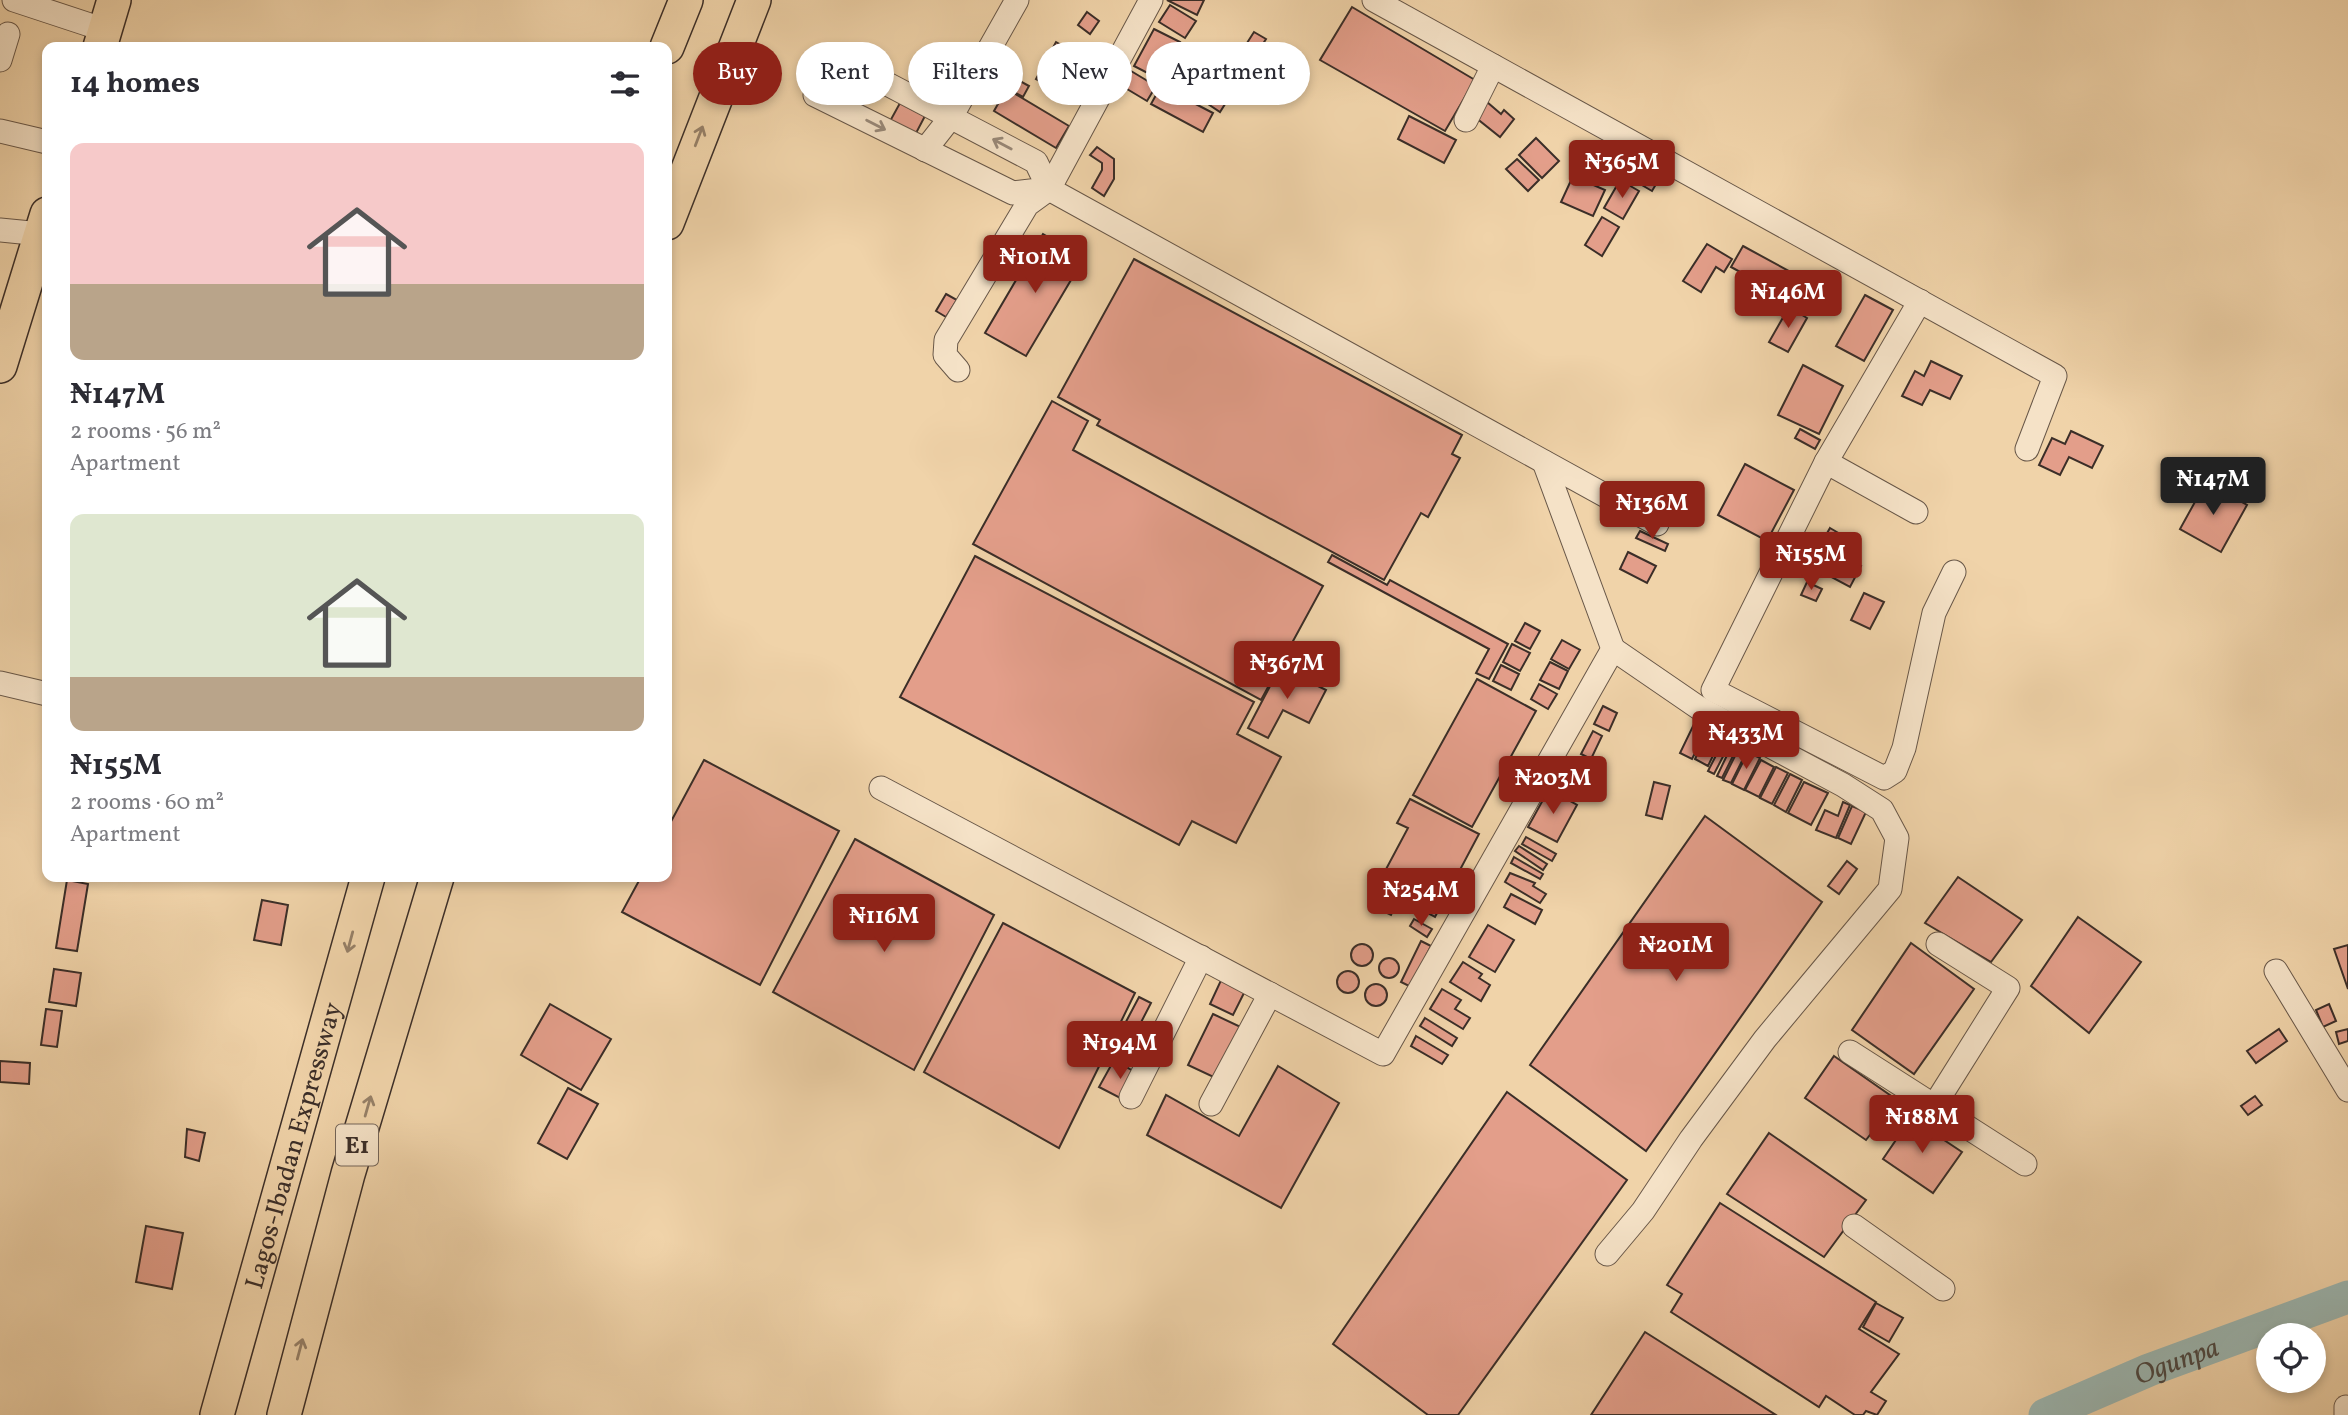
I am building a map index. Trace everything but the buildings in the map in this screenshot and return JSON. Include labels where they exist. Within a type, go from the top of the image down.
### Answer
[{"type":"highway","points":[[669,42],[686,0]]},
{"type":"highway","points":[[672,210],[754,0]]},
{"type":"highway","points":[[0,366],[42,231]]},
{"type":"highway","name":"Lagos-Ibadan Expressway","points":[[217,1415],[367,882]]},
{"type":"highway","name":"E1","points":[[284,1415],[348,1174],[436,882]]},
{"type":"street","points":[[15,0],[106,26]]},
{"type":"street","points":[[925,149],[951,117],[1017,0]]},
{"type":"street","points":[[958,370],[945,355],[946,340],[1027,205],[1049,189],[1150,0]]},
{"type":"street","points":[[1374,0],[2055,376],[2027,449]]},
{"type":"street","points":[[0,60],[8,34]]},
{"type":"street","points":[[1466,120],[1493,66]]},
{"type":"street","points":[[894,87],[1036,162],[1049,189]]},
{"type":"street","points":[[836,105],[1013,193],[1049,189],[1657,524]]},
{"type":"street","points":[[0,131],[42,141]]},
{"type":"street","points":[[0,230],[42,222]]},
{"type":"street","points":[[1920,301],[1826,462],[1713,690],[1885,778],[1895,771],[1904,748],[1934,613],[1954,572]]},
{"type":"street","points":[[1544,462],[1613,649],[1699,708],[1843,785],[1882,810],[1896,838],[1890,889],[1765,1039],[1691,1139],[1643,1211],[1607,1254]]},
{"type":"street","points":[[1826,462],[1916,512]]},
{"type":"street","points":[[881,788],[1383,1054],[1613,649]]},
{"type":"street","points":[[0,683],[42,693]]},
{"type":"street","points":[[1934,1106],[2008,988],[1938,944]]},
{"type":"street","points":[[1131,1097],[1201,957]]},
{"type":"street","points":[[2276,971],[2348,1090]]},
{"type":"street","points":[[1211,1104],[1270,994]]},
{"type":"street","points":[[1850,1052],[2025,1164]]},
{"type":"street","points":[[1854,1226],[1943,1289]]},
{"type":"waterway","name":"Ogunpa","points":[[2045,1415],[2149,1370],[2348,1297]]}]
